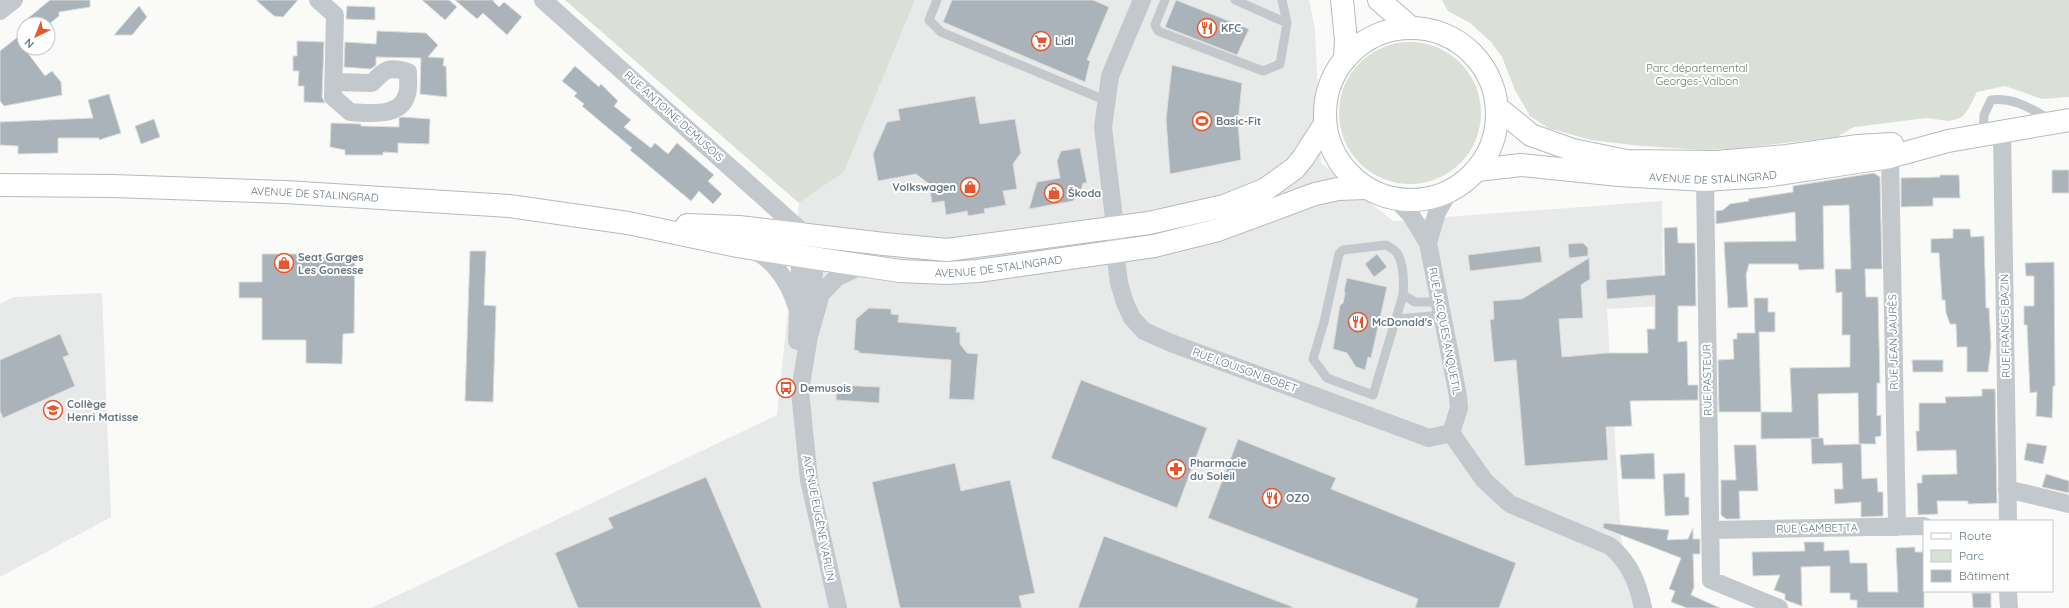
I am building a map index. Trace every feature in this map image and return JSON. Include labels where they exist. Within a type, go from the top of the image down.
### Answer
[{"type":"main road","points":[[1342,0],[1346,40],[1345,59]]},
{"type":"main road","points":[[1379,0],[1411,28]]},
{"type":"main road","points":[[1411,28],[1432,30],[1451,38],[1468,50],[1482,65],[1492,84],[1498,108],[1494,140],[1487,156],[1477,170],[1464,183],[1449,192],[1424,200],[1397,200],[1364,188],[1352,178],[1339,161],[1329,142],[1325,124],[1325,104],[1335,72],[1345,59],[1359,46],[1375,36],[1392,30],[1411,28]]},
{"type":"main road","name":"AVENUE DE STALINGRAD","points":[[1498,108],[1531,135],[1573,150],[1626,161],[1716,162],[1787,156],[1858,146],[1948,141]]},
{"type":"main road","name":"AVENUE DE STALINGRAD","points":[[1477,170],[1521,165],[1619,175],[1704,180],[1765,176],[1890,157],[1948,141],[2063,121]]},
{"type":"main road","name":"AVENUE DE STALINGRAD","points":[[628,222],[739,227],[914,248],[947,250],[1150,223],[1224,206],[1266,189],[1295,168],[1325,124]]},
{"type":"main road","name":"AVENUE DE STALINGRAD","points":[[0,185],[113,186],[292,192],[509,206],[628,222],[750,248],[866,266],[927,273],[954,273],[1154,246],[1218,230],[1315,194],[1338,189],[1364,188]]},
{"type":"street","points":[[0,12],[14,0]]},
{"type":"street","points":[[318,0],[336,15],[334,82]]},
{"type":"street","name":"RUE ANTOINE DEMUSOIS","points":[[543,0],[767,199],[799,230],[807,257]]},
{"type":"street","name":"RUE LOUISON BOBET","points":[[1142,0],[1110,76],[1103,127],[1115,227],[1115,251],[1119,283],[1125,303],[1132,318],[1144,331],[1171,343],[1429,438],[1451,433]]},
{"type":"street","name":"RUE FRANCIS BAZIN","points":[[1993,133],[2008,520]]},
{"type":"street","name":"RUE JEAN JAURÈS","points":[[1890,157],[1897,527]]},
{"type":"street","name":"RUE PASTEUR","points":[[1704,180],[1711,580],[1779,608]]},
{"type":"street","name":"RUE JACQUES ANQUETIL","points":[[1428,243],[1437,212],[1449,192]]},
{"type":"street","name":"RUE JACQUES ANQUETIL","points":[[1397,200],[1411,215],[1428,243],[1442,308],[1458,396],[1459,408],[1451,433]]},
{"type":"street","points":[[750,248],[762,254],[783,277],[793,295],[798,310]]},
{"type":"street","points":[[800,391],[798,310],[807,257]]},
{"type":"street","points":[[807,257],[809,336]]},
{"type":"street","name":"AVENUE EUGÈNE VARLIN","points":[[838,608],[809,480],[800,391],[809,336],[821,294],[836,278],[847,272],[866,266]]},
{"type":"street","points":[[1451,433],[1484,480],[1510,504],[1610,546],[1623,557],[1638,585],[1643,608]]},
{"type":"street","points":[[2007,489],[2069,504]]},
{"type":"street","name":"RUE GAMBETTA","points":[[1710,530],[1923,526]]},
{"type":"street","points":[[2008,592],[2009,608]]},
{"type":"lane","points":[[937,0],[929,20],[941,32],[1107,101]]},
{"type":"lane","points":[[1165,0],[1155,25],[1158,31],[1263,71],[1280,64],[1287,23],[1282,0]]},
{"type":"lane","points":[[1235,0],[1287,23]]},
{"type":"lane","points":[[1993,133],[1984,115],[1991,100],[2003,99],[2017,102],[2063,121]]},
{"type":"lane","points":[[1386,245],[1397,252],[1404,282],[1403,295],[1374,395],[1327,378],[1313,359],[1324,322],[1339,254],[1343,250],[1386,245]]},
{"type":"lane","points":[[1403,295],[1414,302],[1442,308]]},
{"type":"lane","points":[[1396,319],[1442,308]]},
{"type":"shaded area","points":[[915,0],[1309,0],[1315,29],[1321,163],[1393,221],[1662,201],[1663,306],[1607,309],[1621,538],[1640,608],[371,608],[777,415],[799,203],[844,172]]},
{"type":"shaded area","name":"Collège Henri Matisse","points":[[102,293],[111,517],[0,577],[0,304],[14,297]]},
{"type":"green space","points":[[565,0],[915,0],[844,172],[799,203]]},
{"type":"green space","name":"Parc départemental Georges-Valbon","points":[[1442,0],[2069,0],[2069,97],[2042,99],[2005,86],[1977,92],[1969,108],[1963,116],[1957,119],[1948,121],[1927,118],[1854,127],[1837,137],[1741,148],[1704,150],[1641,146],[1591,140],[1548,128],[1530,116],[1515,90],[1502,57],[1491,42],[1470,23],[1448,11]]},
{"type":"green space","points":[[1410,42],[1430,45],[1437,48],[1455,58],[1465,68],[1478,93],[1481,113],[1478,133],[1475,140],[1465,158],[1455,168],[1430,181],[1410,184],[1390,181],[1383,178],[1365,168],[1355,158],[1342,133],[1339,113],[1342,93],[1345,86],[1355,68],[1365,58],[1390,45]]},
{"type":"building","points":[[50,0],[90,0],[90,7],[59,12],[59,16],[56,18],[56,16],[31,16]]},
{"type":"building","points":[[256,0],[298,0],[283,17],[274,16]]},
{"type":"building","points":[[422,0],[449,0],[457,7],[445,20]]},
{"type":"building","points":[[455,0],[494,0],[493,1],[499,7],[504,2],[522,17],[507,35],[483,13],[477,19]]},
{"type":"building","name":"Lidl","points":[[952,0],[1093,0],[1109,7],[1087,60],[1090,61],[1085,82],[943,22]]},
{"type":"building","name":"KFC","points":[[1176,0],[1249,29],[1237,55],[1165,27]]},
{"type":"building","points":[[139,6],[147,17],[132,35],[114,35]]},
{"type":"building","points":[[347,6],[375,7],[375,20],[346,19]]},
{"type":"building","points":[[377,31],[426,33],[438,45],[428,57],[444,58],[443,66],[446,66],[447,97],[420,94],[421,58],[376,57],[376,65],[371,69],[344,67],[345,42],[376,44]]},
{"type":"building","points":[[16,38],[16,56],[30,56],[45,76],[52,71],[61,82],[62,95],[4,106],[0,101],[0,51]]},
{"type":"building","points":[[297,41],[324,42],[322,97],[325,103],[304,102],[304,86],[298,86],[299,71],[293,71],[293,56],[297,56]]},
{"type":"building","name":"Basic-Fit","points":[[1172,65],[1242,83],[1238,123],[1241,160],[1170,174],[1166,119]]},
{"type":"building","points":[[575,66],[599,87],[601,84],[618,101],[614,106],[631,120],[624,127],[651,148],[655,143],[668,154],[677,143],[714,175],[708,181],[722,194],[713,204],[699,191],[691,201],[630,150],[632,148],[582,106],[584,104],[574,96],[577,93],[562,81]]},
{"type":"building","points":[[109,94],[121,133],[99,140],[99,138],[58,138],[58,153],[18,154],[18,146],[0,145],[0,122],[93,118],[88,100]]},
{"type":"building","points":[[975,96],[980,124],[1015,119],[1021,153],[1013,164],[1017,189],[1003,191],[1006,205],[984,209],[985,213],[968,216],[967,211],[946,215],[944,201],[932,203],[929,184],[916,174],[878,181],[873,154],[887,122],[900,120],[898,109]]},
{"type":"building","points":[[399,118],[430,119],[429,144],[398,143],[398,153],[383,152],[383,155],[345,155],[345,150],[330,147],[331,123],[361,124],[361,126],[399,127]]},
{"type":"building","points":[[154,119],[160,137],[141,144],[135,126]]},
{"type":"building","points":[[1080,148],[1087,183],[1083,183],[1081,191],[1073,201],[1029,209],[1037,182],[1060,178],[1057,161],[1061,151]]},
{"type":"building","points":[[2052,170],[2069,170],[2069,193],[2052,193]]},
{"type":"building","points":[[1874,173],[1880,177],[1882,269],[1865,269],[1866,297],[1878,297],[1880,383],[1877,383],[1877,416],[1881,415],[1881,436],[1875,437],[1876,444],[1859,444],[1858,393],[1818,394],[1819,438],[1761,439],[1761,412],[1792,412],[1790,368],[1850,367],[1850,335],[1842,335],[1842,292],[1836,293],[1835,269],[1851,269],[1849,205],[1823,206],[1824,269],[1799,270],[1798,264],[1749,264],[1746,275],[1748,307],[1728,308],[1724,242],[1796,241],[1795,212],[1716,224],[1716,211],[1723,210],[1730,204],[1749,201],[1748,199],[1793,192],[1793,186]]},
{"type":"building","points":[[1940,175],[1959,175],[1960,198],[1933,198],[1933,206],[1901,207],[1901,178],[1940,177]]},
{"type":"building","points":[[1677,227],[1678,243],[1695,243],[1696,306],[1678,306],[1678,342],[1687,341],[1688,385],[1698,385],[1698,400],[1630,401],[1632,426],[1606,427],[1608,460],[1525,466],[1516,360],[1494,362],[1490,320],[1494,319],[1493,301],[1522,299],[1589,258],[1590,279],[1581,285],[1583,318],[1559,319],[1562,357],[1607,353],[1648,353],[1647,329],[1655,329],[1655,295],[1607,299],[1606,280],[1665,275],[1664,228]]},
{"type":"building","points":[[1953,229],[1970,229],[1971,237],[1984,236],[1986,308],[1989,308],[1991,347],[1988,372],[1967,372],[1967,347],[1957,347],[1956,324],[1950,324],[1946,313],[1945,300],[1942,300],[1939,253],[1931,253],[1931,239],[1953,238]]},
{"type":"building","points":[[1583,243],[1588,248],[1588,256],[1569,258],[1568,244]]},
{"type":"building","points":[[1540,246],[1542,262],[1470,271],[1468,255]]},
{"type":"building","points":[[470,251],[486,251],[484,305],[496,306],[493,402],[465,401]]},
{"type":"building","points":[[262,254],[355,254],[354,333],[343,334],[342,364],[306,363],[306,340],[262,340],[262,298],[239,298],[239,282],[262,282]]},
{"type":"building","points":[[1377,254],[1387,267],[1374,277],[1365,264]]},
{"type":"building","points":[[2054,262],[2055,386],[2053,386],[2052,418],[2036,416],[2037,392],[2030,393],[2027,325],[2024,325],[2024,306],[2034,306],[2034,276],[2026,276],[2025,263]]},
{"type":"building","name":"McDonald's","points":[[1347,278],[1387,287],[1371,358],[1368,357],[1365,370],[1356,367],[1347,353],[1333,349],[1340,305],[1343,303]]},
{"type":"building","points":[[1754,298],[1768,298],[1768,312],[1775,312],[1775,332],[1759,332],[1761,412],[1719,412],[1718,360],[1734,359],[1733,339],[1737,339],[1737,333],[1755,333]]},
{"type":"building","points":[[869,308],[891,309],[891,314],[899,315],[898,322],[957,327],[956,332],[960,332],[960,344],[967,353],[978,354],[974,400],[949,399],[951,360],[859,353],[859,351],[854,350],[856,319]]},
{"type":"building","points":[[60,334],[69,355],[63,357],[75,386],[3,418],[0,411],[0,360]]},
{"type":"building","points":[[1912,360],[1943,360],[1943,372],[1913,372]]},
{"type":"building","points":[[1081,380],[1207,428],[1177,508],[1051,458]]},
{"type":"building","points":[[837,385],[880,387],[879,403],[836,400]]},
{"type":"building","points":[[1982,389],[1995,389],[1997,503],[1968,504],[1968,501],[1937,501],[1938,514],[1918,515],[1917,483],[1922,483],[1922,475],[1957,474],[1956,450],[1917,451],[1916,431],[1919,431],[1919,403],[1946,403],[1945,397],[1982,396]]},
{"type":"building","points":[[1811,438],[1823,438],[1824,445],[1861,444],[1862,479],[1877,478],[1878,492],[1883,492],[1883,516],[1861,517],[1861,502],[1835,504],[1834,489],[1843,489],[1842,463],[1812,464]]},
{"type":"building","points":[[1238,439],[1336,478],[1331,489],[1516,563],[1499,608],[1415,608],[1418,599],[1208,518]]},
{"type":"building","points":[[2027,443],[2047,446],[2043,464],[2024,460]]},
{"type":"building","points":[[1734,445],[1756,445],[1758,491],[1739,491],[1740,519],[1726,519],[1721,515],[1721,480],[1736,480]]},
{"type":"building","points":[[1654,453],[1655,479],[1622,479],[1620,455]]},
{"type":"building","points":[[955,463],[961,491],[1010,480],[1035,593],[1019,596],[1022,608],[900,608],[872,482]]},
{"type":"building","points":[[1685,473],[1685,497],[1689,497],[1689,515],[1665,516],[1663,474]]},
{"type":"building","points":[[2046,474],[2069,481],[2069,493],[2042,487]]},
{"type":"building","points":[[706,477],[762,608],[578,608],[555,553],[613,528],[608,518]]},
{"type":"building","points":[[1604,523],[1669,530],[1667,540],[1688,539],[1693,528],[1693,539],[1700,539],[1700,554],[1693,554],[1694,587],[1691,595],[1720,608],[1687,608],[1671,602],[1675,591],[1669,589],[1681,558],[1603,528]]},
{"type":"building","points":[[1104,536],[1293,607],[1078,608]]},
{"type":"building","points":[[1804,542],[1824,542],[1824,551],[1849,550],[1850,563],[1867,563],[1868,592],[1898,592],[1896,548],[1915,547],[1915,552],[1923,552],[1924,608],[1857,608],[1857,600],[1850,600],[1850,593],[1830,593],[1830,566],[1801,567],[1802,606],[1785,600],[1785,594],[1774,590],[1780,575],[1753,576],[1752,552],[1805,551]]},
{"type":"building","points":[[1972,593],[1991,593],[1991,608],[1973,608]]},
{"type":"place","name":"KFC","points":[[1207,28]]},
{"type":"place","name":"Lidl","points":[[1041,41]]},
{"type":"place","name":"Basic-Fit","points":[[1202,121]]},
{"type":"place","name":"Volkswagen","points":[[970,187]]},
{"type":"place","name":"Škoda","points":[[1054,193]]},
{"type":"place","name":"Seat Garges Les Gonesse","points":[[284,263]]},
{"type":"place","name":"McDonald's","points":[[1358,322]]},
{"type":"place","name":"Demusois","points":[[786,388]]},
{"type":"place","name":"Collège Henri Matisse","points":[[53,410]]},
{"type":"place","name":"Pharmacie du Soleil","points":[[1176,469]]},
{"type":"place","name":"OZO","points":[[1272,498]]}]
